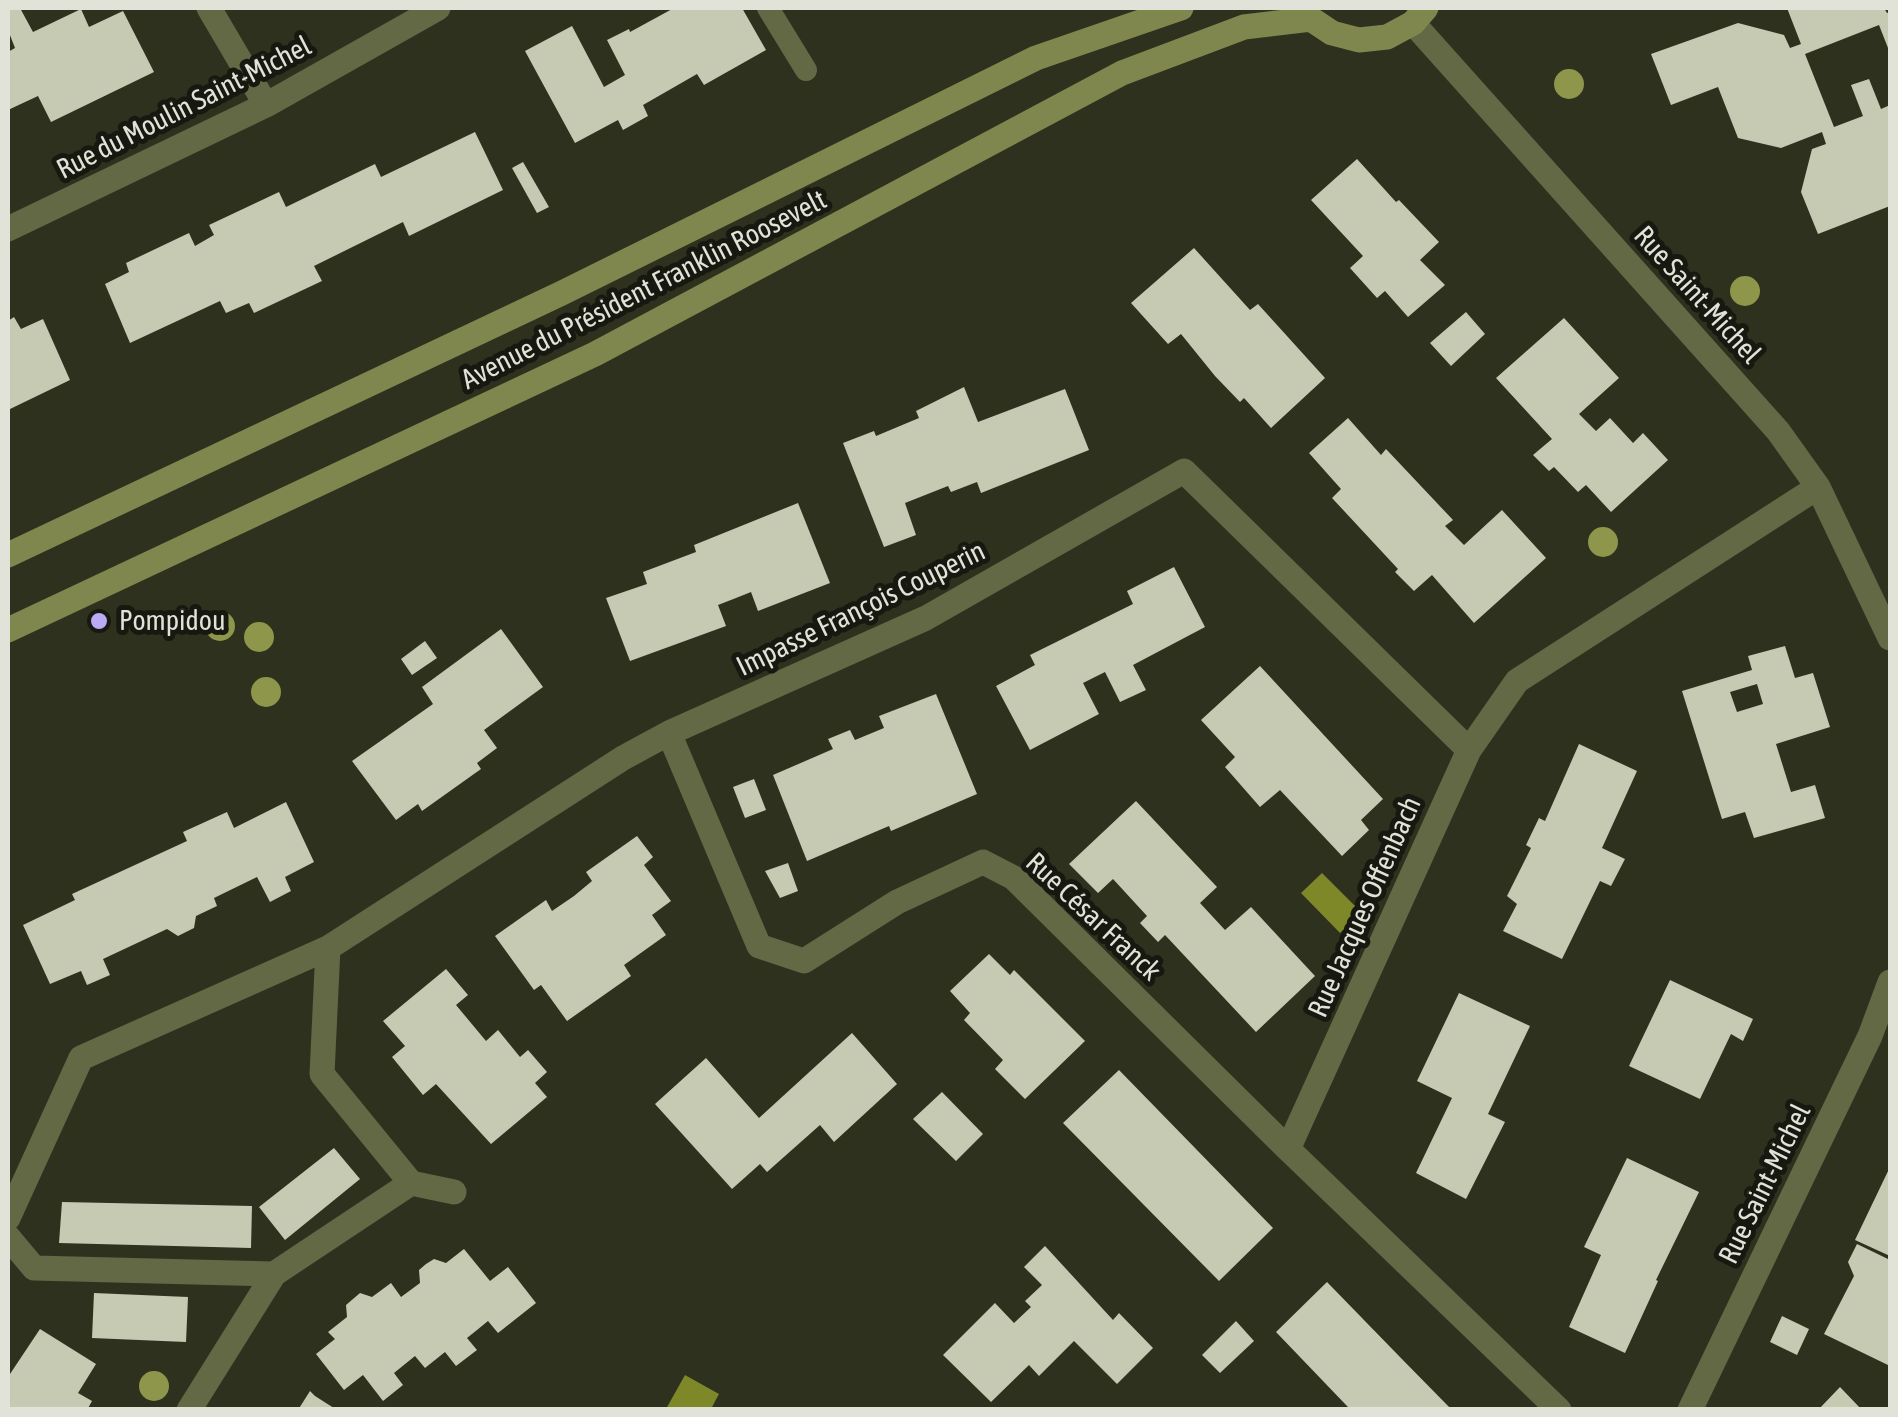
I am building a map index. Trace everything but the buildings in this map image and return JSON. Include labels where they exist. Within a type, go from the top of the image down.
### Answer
[{"type":"main road","name":"Avenue du Président Franklin Roosevelt","points":[[8,555],[562,293],[1036,58],[1181,8]]},
{"type":"main road","name":"Avenue du Président Franklin Roosevelt","points":[[8,630],[595,354],[1122,73],[1244,27],[1307,13]]},
{"type":"main road","points":[[1307,13],[1332,33],[1359,40],[1387,37],[1419,15]]},
{"type":"street","points":[[209,8],[266,104]]},
{"type":"street","name":"Rue du Moulin Saint-Michel","points":[[8,230],[266,104],[438,8]]},
{"type":"street","name":"Rue Saint-Michel","points":[[1419,15],[1778,432],[1818,487],[1890,638]]},
{"type":"street","name":"Impasse François Couperin","points":[[8,1218],[81,1058],[328,948],[623,758],[669,733],[926,618],[1184,471],[1470,750]]},
{"type":"street","name":"Rue Jacques Offenbach","points":[[1288,1149],[1470,750],[1517,681],[1818,487]]},
{"type":"street","name":"Rue César Franck","points":[[669,733],[759,946],[804,961],[897,902],[983,862],[1014,878],[1288,1149]]},
{"type":"street","points":[[328,948],[322,1074],[411,1182],[454,1192]]},
{"type":"street","name":"Rue Saint-Michel","points":[[1690,1410],[1880,1041],[1890,982]]},
{"type":"street","points":[[1288,1149],[1559,1410]]},
{"type":"street","points":[[189,1410],[274,1274],[411,1182]]},
{"type":"street","points":[[8,1237],[34,1268],[274,1274]]},
{"type":"lane","points":[[768,8],[806,70]]},
{"type":"shaded area","points":[[1322,873],[1362,913],[1340,933],[1301,893]]},
{"type":"shaded area","points":[[685,1375],[719,1394],[711,1409],[666,1409]]},
{"type":"place","name":"Pompidou","points":[[99,621]]}]
